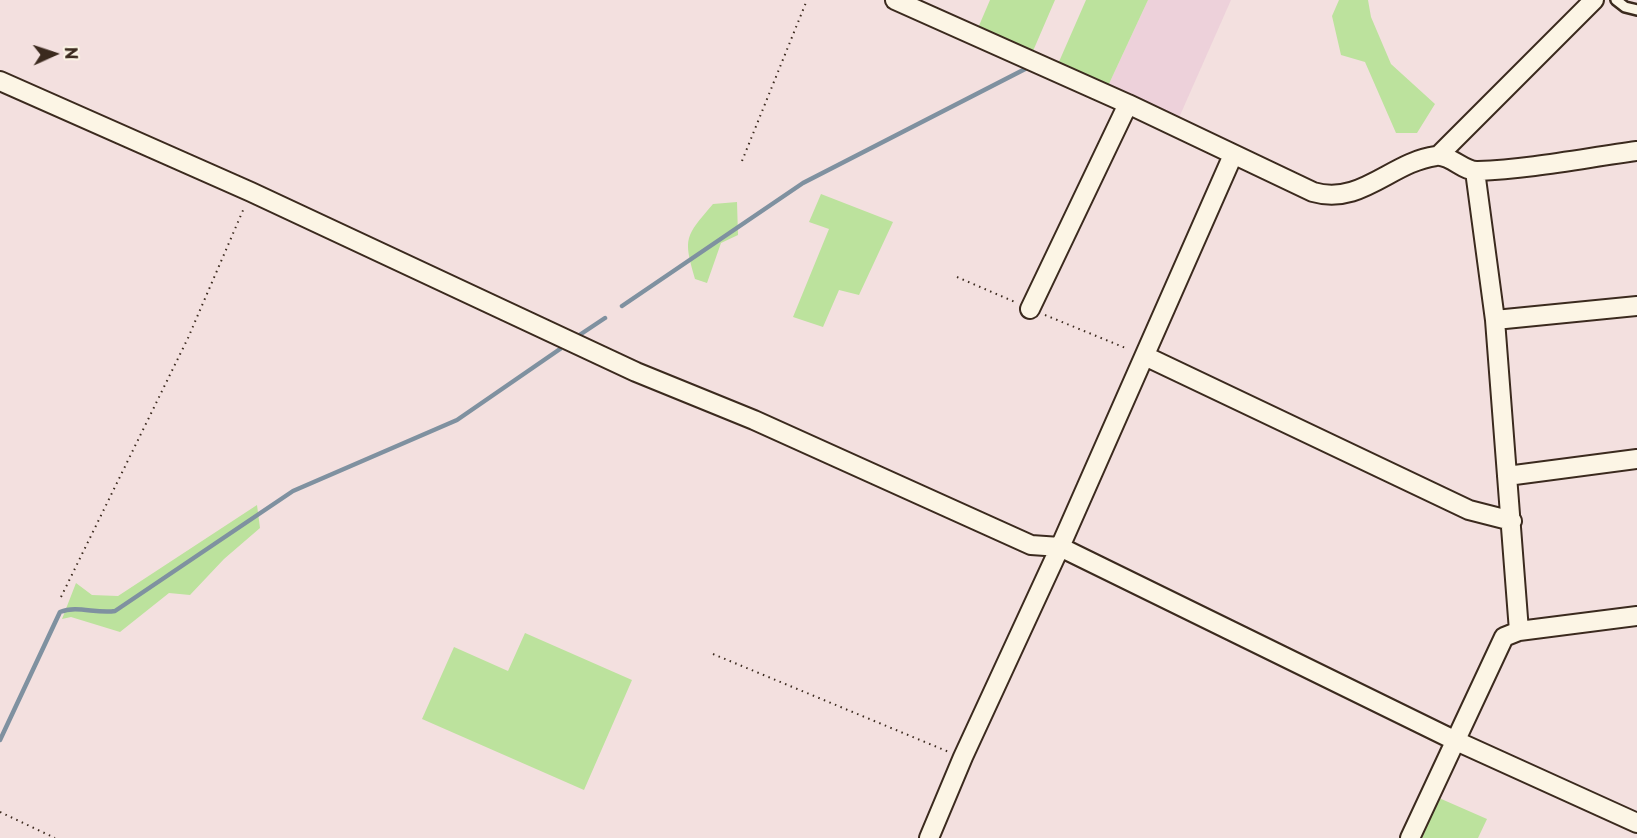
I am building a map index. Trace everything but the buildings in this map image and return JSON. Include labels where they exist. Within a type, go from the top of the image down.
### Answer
[{"type":"street","points":[[895,0],[1128,104],[1312,192],[1329,197],[1350,193],[1420,160],[1439,155],[1594,0]]},
{"type":"street","points":[[0,81],[252,192],[636,372],[754,420],[1031,545],[1060,548],[1454,740],[1637,823]]},
{"type":"street","points":[[1030,309],[1128,104]]},
{"type":"street","points":[[1439,155],[1475,171],[1637,151]]},
{"type":"street","points":[[929,838],[963,757],[1060,548],[1233,155]]},
{"type":"street","points":[[1475,171],[1495,320],[1519,631]]},
{"type":"street","points":[[1495,320],[1637,306]]},
{"type":"street","points":[[1145,356],[1469,510],[1512,521]]},
{"type":"street","points":[[1508,476],[1637,459]]},
{"type":"street","points":[[1410,838],[1504,637],[1519,631],[1637,616]]},
{"type":"lane","points":[[1616,0],[1625,7],[1637,10]]},
{"type":"path","points":[[742,160],[807,0]]},
{"type":"path","points":[[61,597],[188,338],[252,192]]},
{"type":"path","points":[[957,277],[1145,356]]},
{"type":"path","points":[[713,654],[963,757]]},
{"type":"path","points":[[0,812],[56,838]]},
{"type":"shaded area","points":[[1148,0],[1231,0],[1178,120],[1108,86]]},
{"type":"green space","points":[[990,0],[1055,0],[1033,51],[978,28]]},
{"type":"green space","points":[[1086,0],[1148,0],[1108,86],[1058,64]]},
{"type":"green space","points":[[1339,0],[1368,0],[1371,17],[1391,64],[1435,104],[1417,133],[1396,133],[1365,62],[1341,55],[1332,16]]},
{"type":"green space","points":[[821,194],[893,222],[859,295],[839,290],[823,327],[793,317],[829,229],[809,222]]},
{"type":"green space","points":[[737,202],[738,235],[721,243],[707,283],[695,279],[688,246],[692,231],[713,204]]},
{"type":"green space","points":[[257,505],[260,528],[224,559],[190,595],[169,593],[120,632],[71,617],[62,619],[76,583],[92,595],[118,596]]},
{"type":"green space","points":[[525,633],[632,680],[584,790],[422,719],[454,647],[508,671]]},
{"type":"green space","points":[[1439,798],[1487,819],[1478,838],[1422,838]]},
{"type":"waterway","points":[[622,306],[803,183],[1031,66]]},
{"type":"waterway","points":[[578,336],[605,318]]},
{"type":"waterway","points":[[0,740],[60,612],[73,609],[115,611],[293,491],[457,420],[560,349]]}]
